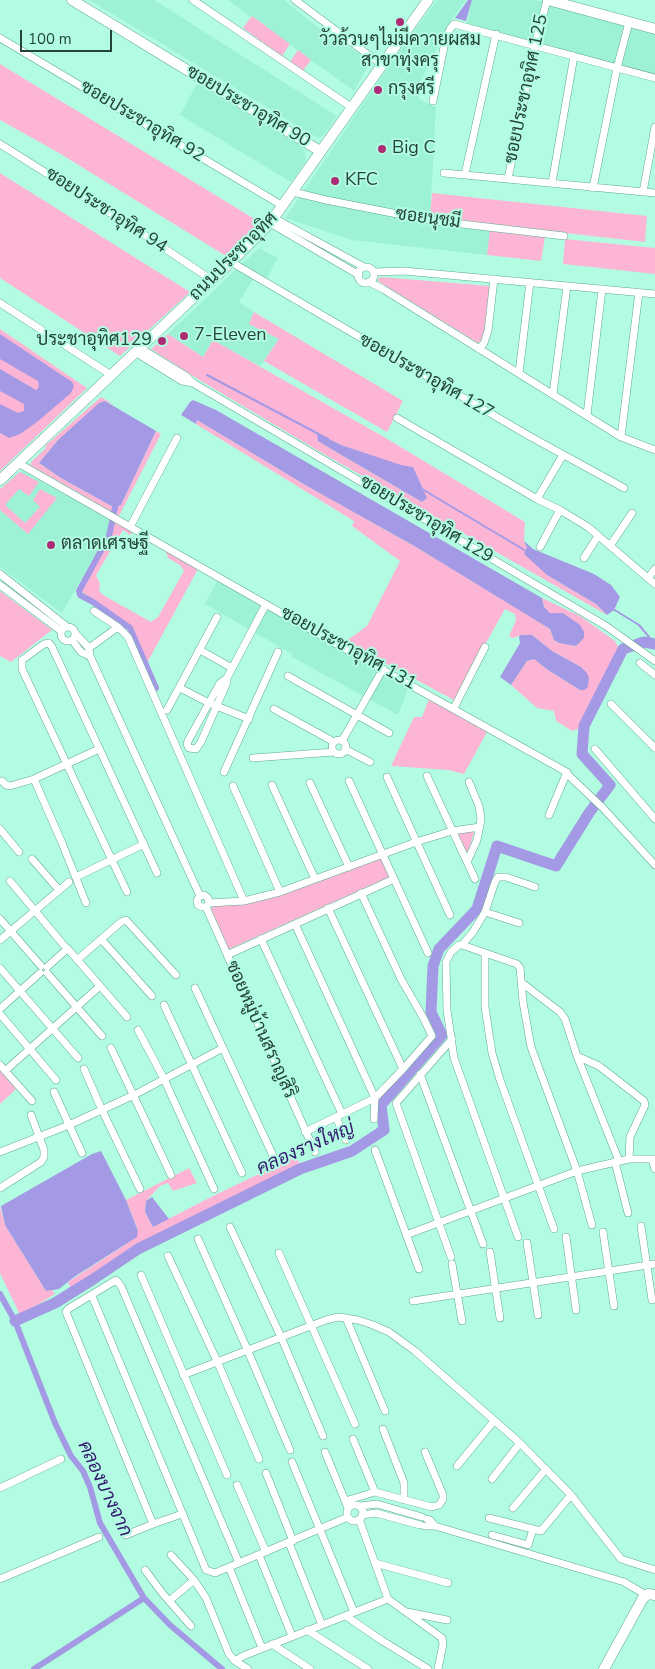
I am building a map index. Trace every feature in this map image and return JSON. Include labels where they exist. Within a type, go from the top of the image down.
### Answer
[{"type":"main road","name":"ซอยประชาอุทิศ 90","points":[[72,0],[320,151]]},
{"type":"main road","name":"ถนนประชาอุทิศ","points":[[0,480],[231,262],[272,220],[428,0]]},
{"type":"main road","points":[[548,0],[655,29]]},
{"type":"main road","points":[[604,1669],[650,1595]]},
{"type":"street","points":[[193,0],[351,107]]},
{"type":"street","points":[[294,0],[382,65]]},
{"type":"street","name":"ซอยประชาอุทิศ 125","points":[[508,179],[535,45],[548,0]]},
{"type":"street","points":[[593,188],[617,68],[629,22]]},
{"type":"street","points":[[433,101],[443,50],[452,25],[458,24],[655,78]]},
{"type":"street","points":[[465,174],[496,34]]},
{"type":"street","name":"ซอยประชาอุทิศ 92","points":[[0,38],[283,206]]},
{"type":"street","points":[[552,183],[574,56]]},
{"type":"street","points":[[643,192],[655,127]]},
{"type":"street","name":"ซอยประชาอุทิศ 94","points":[[0,144],[137,230],[212,280]]},
{"type":"street","points":[[444,173],[655,194]]},
{"type":"street","name":"ซอยนุชมี","points":[[293,192],[428,220],[564,236]]},
{"type":"street","points":[[272,220],[374,272],[404,271],[655,294]]},
{"type":"street","points":[[272,220],[358,275],[362,281],[369,282],[383,289],[621,437],[655,450]]},
{"type":"street","name":"ซอยประชาอุทิศ 127","points":[[231,262],[563,455],[624,488]]},
{"type":"street","points":[[358,275],[360,270],[364,268]]},
{"type":"street","points":[[369,282],[372,280],[374,272]]},
{"type":"street","points":[[479,349],[484,343],[488,332],[494,279]]},
{"type":"street","points":[[519,373],[530,282]]},
{"type":"street","points":[[553,394],[567,286]]},
{"type":"street","points":[[587,415],[602,289]]},
{"type":"street","points":[[621,437],[639,292]]},
{"type":"street","points":[[0,303],[111,376]]},
{"type":"street","name":"ซอยประชาอุทิศ 129","points":[[138,350],[181,380],[193,383],[606,626],[655,661]]},
{"type":"street","points":[[397,418],[580,522],[655,584]]},
{"type":"street","points":[[130,527],[177,438]]},
{"type":"street","points":[[537,499],[563,455]]},
{"type":"street","name":"ซอยประชาอุทิศ 131","points":[[18,463],[567,772],[655,865]]},
{"type":"street","points":[[540,547],[560,510]]},
{"type":"street","points":[[610,546],[632,513]]},
{"type":"street","points":[[584,558],[598,536]]},
{"type":"street","points":[[648,578],[655,569]]},
{"type":"street","name":"ซอยหมู่บ้านสราญสิริ","points":[[0,574],[64,629]]},
{"type":"street","name":"ซอยหมู่บ้านสราญสิริ","points":[[0,585],[64,629],[73,628],[74,637],[81,652],[90,656]]},
{"type":"street","points":[[213,704],[188,741],[189,748],[194,750],[197,748],[213,704],[220,682],[227,678],[266,604]]},
{"type":"street","points":[[94,611],[118,627],[128,637],[244,900]]},
{"type":"street","points":[[167,710],[217,617]]},
{"type":"street","points":[[89,648],[118,627]]},
{"type":"street","name":"ซอยหมู่บ้านสราญสิริ","points":[[64,629],[63,639],[68,641],[74,637]]},
{"type":"street","name":"ซอยหมู่บ้านสราญสิริ","points":[[74,637],[89,648],[90,656],[200,896],[197,900],[198,905],[202,907],[208,905],[226,955],[314,1152]]},
{"type":"street","points":[[127,892],[22,669],[22,660],[44,644],[49,643],[52,647],[158,873]]},
{"type":"street","points":[[454,708],[485,647]]},
{"type":"street","points":[[200,650],[232,668]]},
{"type":"street","points":[[224,772],[278,652]]},
{"type":"street","points":[[640,663],[655,675]]},
{"type":"street","points":[[342,741],[383,669]]},
{"type":"street","points":[[288,676],[389,733]]},
{"type":"street","points":[[180,688],[248,719]]},
{"type":"street","points":[[611,704],[655,748]]},
{"type":"street","points":[[274,709],[334,742],[342,741]]},
{"type":"street","points":[[342,741],[345,744],[345,749]]},
{"type":"street","points":[[334,742],[332,748],[334,752]]},
{"type":"street","points":[[595,748],[655,819]]},
{"type":"street","points":[[0,773],[1,782],[10,786],[34,779],[100,749]]},
{"type":"street","points":[[253,758],[340,753],[345,749]]},
{"type":"street","points":[[345,749],[370,762]]},
{"type":"street","points":[[549,815],[567,772]]},
{"type":"street","points":[[427,776],[475,878]]},
{"type":"street","points":[[387,777],[450,914]]},
{"type":"street","points":[[34,779],[86,903]]},
{"type":"street","points":[[349,781],[428,953]]},
{"type":"street","points":[[467,862],[477,840],[481,819],[479,806],[469,782]]},
{"type":"street","points":[[310,783],[349,867]]},
{"type":"street","points":[[272,785],[315,879]]},
{"type":"street","points":[[233,786],[280,892]]},
{"type":"street","points":[[208,905],[280,892],[416,842],[452,831],[480,827]]},
{"type":"street","points":[[0,829],[19,852]]},
{"type":"street","points":[[76,877],[144,844]]},
{"type":"street","points":[[32,859],[59,890]]},
{"type":"street","points":[[518,1237],[454,1058],[447,1010],[446,962],[451,952],[462,945],[473,932],[485,912],[498,877],[506,877],[536,887]]},
{"type":"street","points":[[226,955],[394,878]]},
{"type":"street","points":[[10,881],[67,949],[128,1017]]},
{"type":"street","points":[[0,940],[69,882]]},
{"type":"street","points":[[305,1132],[374,1098],[429,1041],[432,1034],[401,979],[361,893]]},
{"type":"street","points":[[328,908],[403,1069]]},
{"type":"street","points":[[485,912],[519,924]]},
{"type":"street","points":[[0,919],[102,1036]]},
{"type":"street","points":[[77,960],[121,922],[128,921],[176,975]]},
{"type":"street","points":[[295,924],[374,1098],[374,1119]]},
{"type":"street","points":[[101,939],[152,996]]},
{"type":"street","points":[[262,939],[339,1115],[346,1140]]},
{"type":"street","points":[[462,945],[519,966],[521,970],[526,1026],[531,1047],[577,1171],[592,1225]]},
{"type":"street","points":[[0,1009],[67,949]]},
{"type":"street","points":[[485,954],[485,1007],[492,1053],[554,1229]]},
{"type":"street","points":[[0,968],[78,1058]]},
{"type":"street","points":[[522,983],[563,1015],[576,1056],[617,1162],[628,1213]]},
{"type":"street","points":[[32,1101],[2,1068],[29,1049],[100,986]]},
{"type":"street","points":[[195,988],[275,1160]]},
{"type":"street","points":[[164,1005],[242,1173]]},
{"type":"street","points":[[0,1014],[56,1080]]},
{"type":"street","points":[[138,1030],[164,1079],[214,1188]]},
{"type":"street","points":[[451,1256],[396,1102],[452,1039]]},
{"type":"street","points":[[111,1048],[171,1175]]},
{"type":"street","points":[[0,1152],[39,1138],[102,1110],[223,1048]]},
{"type":"street","points":[[576,1056],[599,1066],[644,1101],[645,1105],[630,1137],[629,1159]]},
{"type":"street","points":[[84,1069],[140,1189]]},
{"type":"street","points":[[420,1074],[484,1244]]},
{"type":"street","points":[[54,1092],[82,1153]]},
{"type":"street","points":[[0,1188],[41,1162],[44,1157],[44,1150],[31,1115]]},
{"type":"street","points":[[375,1150],[419,1270]]},
{"type":"street","points":[[406,1235],[577,1171],[629,1159],[654,1159],[655,1169]]},
{"type":"street","points":[[641,1226],[652,1300]]},
{"type":"street","points":[[230,1227],[323,1436]]},
{"type":"street","points":[[603,1232],[614,1306]]},
{"type":"street","points":[[566,1238],[576,1310]]},
{"type":"street","points":[[198,1240],[290,1450]]},
{"type":"street","points":[[527,1243],[538,1315]]},
{"type":"street","points":[[490,1252],[500,1318]]},
{"type":"street","points":[[279,1253],[355,1424]]},
{"type":"street","points":[[168,1256],[260,1459]]},
{"type":"street","points":[[452,1264],[459,1294],[462,1321]]},
{"type":"street","points":[[413,1301],[655,1264]]},
{"type":"street","points":[[141,1276],[227,1475]]},
{"type":"street","points":[[153,1524],[66,1312],[114,1280],[120,1283],[239,1563]]},
{"type":"street","points":[[92,1296],[206,1570],[215,1573],[348,1517]]},
{"type":"street","points":[[183,1375],[311,1325],[338,1317],[358,1320],[390,1332],[401,1339],[520,1443],[571,1494],[621,1559],[655,1570]]},
{"type":"street","points":[[346,1318],[385,1411]]},
{"type":"street","points":[[457,1466],[494,1421]]},
{"type":"street","points":[[383,1429],[404,1483],[404,1500]]},
{"type":"street","points":[[353,1439],[374,1492]]},
{"type":"street","points":[[492,1479],[520,1443]]},
{"type":"street","points":[[325,1452],[347,1505],[348,1517]]},
{"type":"street","points":[[347,1505],[374,1492],[432,1507],[442,1503],[443,1495],[425,1452]]},
{"type":"street","points":[[0,1488],[61,1459]]},
{"type":"street","points":[[292,1462],[354,1612]]},
{"type":"street","points":[[513,1508],[546,1469]]},
{"type":"street","points":[[266,1473],[322,1624]]},
{"type":"street","points":[[238,1485],[292,1636]]},
{"type":"street","points":[[489,1518],[541,1531],[571,1494]]},
{"type":"street","points":[[347,1505],[377,1504],[390,1512],[423,1522],[430,1520],[436,1526],[622,1582],[650,1595]]},
{"type":"street","points":[[360,1506],[362,1510],[361,1517],[388,1599],[442,1638],[443,1644],[438,1669]]},
{"type":"street","points":[[348,1517],[352,1520],[376,1513],[390,1512]]},
{"type":"street","points":[[126,1535],[182,1514]]},
{"type":"street","points":[[492,1535],[528,1545],[533,1529]]},
{"type":"street","points":[[0,1579],[99,1537]]},
{"type":"street","points":[[171,1555],[194,1580],[206,1598],[229,1654],[248,1669]]},
{"type":"street","points":[[375,1562],[448,1582]]},
{"type":"street","points":[[229,1567],[262,1648]]},
{"type":"street","points":[[145,1570],[191,1626]]},
{"type":"street","points":[[169,1601],[194,1580]]},
{"type":"street","points":[[235,1660],[388,1599]]},
{"type":"street","points":[[407,1612],[447,1620]]},
{"type":"street","points":[[346,1616],[428,1669]]},
{"type":"street","points":[[307,1630],[368,1669]]},
{"type":"street","points":[[272,1644],[310,1669]]},
{"type":"shaded area","points":[[89,0],[154,0],[337,116],[324,135],[318,138]]},
{"type":"shaded area","points":[[228,0],[284,0],[324,32],[371,61],[354,91]]},
{"type":"shaded area","points":[[437,0],[466,0],[452,19],[419,84],[419,99],[436,107],[430,218],[491,225],[487,255],[352,240],[285,218],[389,66]]},
{"type":"shaded area","points":[[468,0],[472,0],[466,21],[455,18]]},
{"type":"shaded area","points":[[472,0],[535,0],[655,33],[655,74],[467,25]]},
{"type":"shaded area","points":[[252,16],[290,44],[282,56],[243,28]]},
{"type":"shaded area","points":[[298,50],[311,60],[303,71],[290,62]]},
{"type":"shaded area","points":[[0,64],[261,223],[233,255],[226,256],[59,153],[0,120]]},
{"type":"shaded area","points":[[197,84],[301,146],[305,152],[306,161],[291,182],[180,115]]},
{"type":"shaded area","points":[[0,173],[190,292],[120,356],[0,278]]},
{"type":"shaded area","points":[[432,193],[647,216],[645,242],[430,218]]},
{"type":"shaded area","points":[[490,230],[545,237],[541,261],[487,255]]},
{"type":"shaded area","points":[[565,239],[655,248],[655,274],[563,264]]},
{"type":"shaded area","points":[[259,248],[278,258],[267,278],[253,279],[239,302],[254,312],[249,324],[279,339],[260,366],[213,340],[203,357],[168,334]]},
{"type":"shaded area","points":[[381,277],[490,286],[483,338],[478,343],[378,281]]},
{"type":"shaded area","points":[[254,312],[403,401],[387,432],[264,361],[279,339],[249,324]]},
{"type":"shaded area","points":[[0,329],[87,388],[0,471]]},
{"type":"shaded area","points":[[0,334],[72,382],[74,386],[71,393],[37,422],[20,434],[9,438],[0,433],[0,404],[18,413],[24,411],[24,404],[0,391],[0,369],[36,390],[39,387],[38,381],[0,359]]},
{"type":"shaded area","points":[[168,334],[203,357],[213,340],[384,437],[525,522],[524,541],[547,575],[596,604],[607,615],[322,453],[151,349]],"holes":[[[318,434],[341,445],[401,466],[413,467],[426,498],[422,502],[338,453],[318,441]]]},
{"type":"shaded area","points":[[101,397],[115,405],[105,401],[58,440],[39,463],[61,478],[115,508],[121,505],[156,431],[161,434],[119,516],[30,465],[45,449],[46,445]]},
{"type":"shaded area","points":[[193,400],[216,410],[542,598],[544,607],[550,613],[563,613],[580,625],[584,632],[584,638],[576,646],[559,643],[554,640],[550,629],[416,547],[307,486],[197,420],[196,424],[181,415]]},
{"type":"shaded area","points":[[105,401],[156,431],[121,505],[115,508],[61,478],[39,463],[58,440],[99,403]]},
{"type":"shaded area","points":[[197,420],[307,486],[416,547],[521,611],[550,629],[554,640],[559,643],[576,646],[544,607],[542,598],[580,616],[615,641],[618,647],[617,653],[578,729],[572,731],[556,721],[554,711],[537,708],[511,685],[527,661],[535,659],[548,670],[580,690],[581,667],[552,651],[532,635],[521,635],[513,638],[509,636],[516,620],[515,614],[505,609],[454,700],[345,642],[367,626],[400,561],[352,526],[354,521],[196,424]]},
{"type":"shaded area","points":[[317,433],[341,445],[401,465],[413,467],[427,498],[422,502],[338,453],[318,441]]},
{"type":"shaded area","name":"ตลาดเศรษฐี","points":[[23,471],[114,522],[62,613],[0,567],[0,489],[17,473]]},
{"type":"shaded area","points":[[20,472],[39,482],[29,496],[19,489],[5,505],[25,523],[40,507],[33,500],[40,489],[57,498],[28,534],[0,510],[0,489]]},
{"type":"shaded area","points":[[114,522],[132,532],[130,535],[123,530],[96,575],[100,584],[99,591],[151,622],[158,617],[184,571],[180,565],[168,558],[166,552],[170,552],[198,569],[147,663],[132,628],[81,591],[112,535]]},
{"type":"shaded area","points":[[524,541],[533,549],[594,574],[611,585],[620,597],[614,610],[607,615],[596,604],[547,575],[524,554],[527,548]]},
{"type":"shaded area","points":[[218,580],[408,689],[398,715],[292,657],[292,654],[205,604]]},
{"type":"shaded area","points":[[0,591],[52,630],[11,662],[0,656]]},
{"type":"shaded area","points":[[532,635],[552,651],[581,667],[589,678],[588,687],[580,690],[534,659],[527,661],[511,685],[500,677],[520,643],[519,636]]},
{"type":"shaded area","points":[[429,699],[487,732],[464,774],[448,770],[391,766],[414,717],[422,717]]},
{"type":"shaded area","points":[[474,831],[469,851],[465,852],[457,835],[458,833]]},
{"type":"shaded area","points":[[381,858],[389,877],[227,950],[211,909],[213,906],[236,904]]},
{"type":"shaded area","points":[[0,1070],[16,1089],[0,1104]]},
{"type":"shaded area","points":[[101,1151],[126,1200],[138,1231],[137,1237],[74,1277],[59,1289],[46,1291],[5,1225],[1,1206],[92,1154]]},
{"type":"shaded area","points":[[296,1156],[300,1164],[171,1227],[81,1281],[71,1290],[68,1282],[125,1245],[138,1230],[126,1200],[189,1168],[197,1183],[173,1191],[168,1183],[160,1186],[146,1201],[145,1212],[153,1227]]},
{"type":"shaded area","points":[[152,1197],[169,1219],[153,1227],[145,1212],[146,1201]]},
{"type":"shaded area","points":[[0,1206],[5,1225],[46,1291],[52,1290],[55,1294],[23,1314],[19,1313],[0,1273]]},
{"type":"waterway","points":[[207,375],[328,439]]},
{"type":"waterway","points":[[422,489],[526,551]]},
{"type":"waterway","points":[[114,512],[115,508]]},
{"type":"waterway","points":[[112,522],[109,536],[79,591],[80,595],[130,628],[156,688]]},
{"type":"waterway","points":[[613,609],[639,625],[655,644]]},
{"type":"waterway","name":"คลองรางใหญ่","points":[[15,1321],[55,1303],[138,1249],[300,1169],[352,1151],[384,1130],[381,1105],[442,1035],[431,1012],[433,966],[439,949],[477,909],[497,846],[556,866],[589,813],[610,785],[582,754],[584,726],[623,649],[644,642],[655,644]]},
{"type":"waterway","name":"คลองบางจาก","points":[[0,1294],[15,1321],[55,1423],[71,1456],[83,1471],[90,1487],[100,1523],[144,1598],[170,1625],[222,1669]]},
{"type":"waterway","points":[[34,1669],[144,1598]]},
{"type":"place","name":"วัวล้วนๆไม่มีควายผสม สาขาทุ่งครุ","points":[[400,22]]},
{"type":"place","name":"กรุงศรี","points":[[378,90]]},
{"type":"place","name":"Big C","points":[[382,149]]},
{"type":"place","name":"KFC","points":[[335,181]]},
{"type":"place","name":"7-Eleven","points":[[184,336]]},
{"type":"place","name":"ประชาอุทิศ129","points":[[162,341]]},
{"type":"place","name":"ตลาดเศรษฐี","points":[[51,545]]}]
